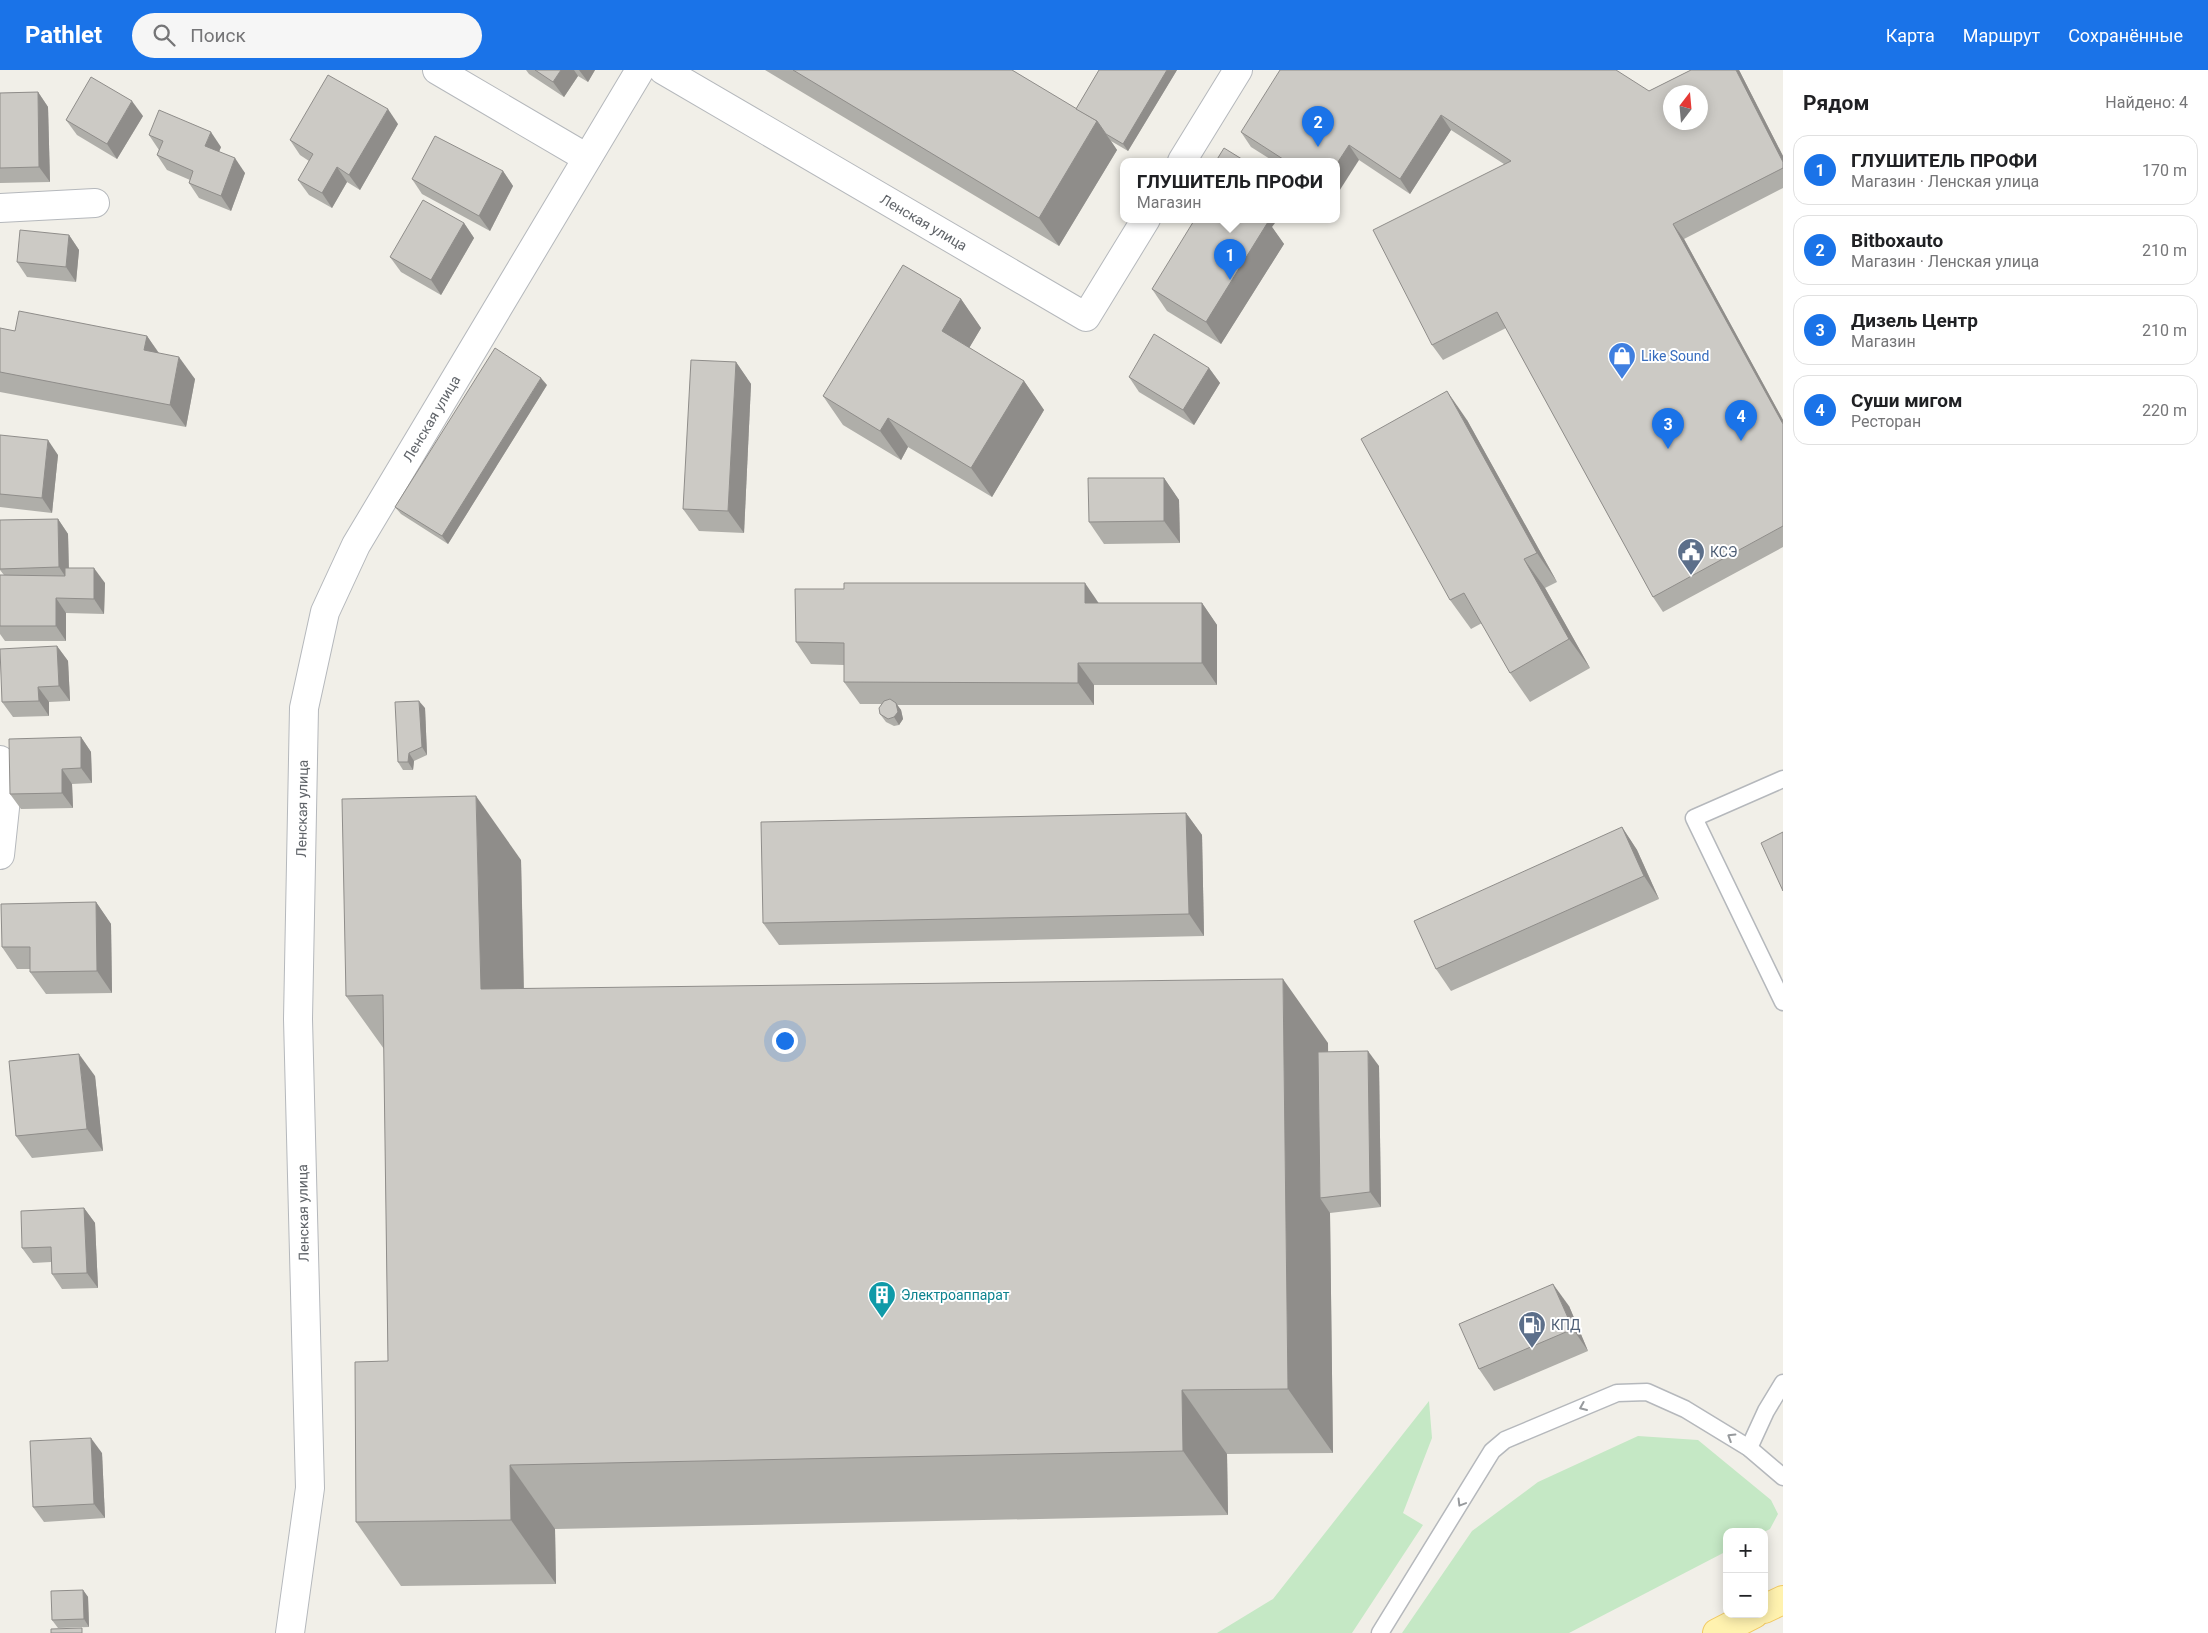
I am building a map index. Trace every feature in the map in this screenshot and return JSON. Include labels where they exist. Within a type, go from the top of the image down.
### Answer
[{"type":"main road","points":[[1768,1607],[1783,1600]]},
{"type":"main road","points":[[1718,1633],[1746,1618]]},
{"type":"street","points":[[437,70],[586,158]]},
{"type":"street","name":"Ленская улица","points":[[290,1633],[310,1488],[298,1019],[304,708],[325,612],[356,545],[640,70]]},
{"type":"street","name":"Ленская улица","points":[[663,70],[1086,317],[1144,223]]},
{"type":"street","points":[[1184,158],[1238,70]]},
{"type":"street","points":[[0,208],[95,203]]},
{"type":"street","points":[[0,760],[7,789],[0,855]]},
{"type":"lane","points":[[1783,779],[1694,818],[1783,1002]]},
{"type":"lane","points":[[1749,1448],[1766,1411],[1783,1383]]},
{"type":"lane","points":[[1380,1633],[1492,1451],[1505,1440],[1617,1393],[1647,1392],[1685,1409],[1749,1448],[1783,1477]]},
{"type":"green space","points":[[1429,1401],[1432,1438],[1403,1513],[1423,1525],[1352,1633],[1217,1633],[1273,1599]]},
{"type":"green space","points":[[1638,1436],[1698,1440],[1771,1500],[1778,1514],[1768,1530],[1768,1528],[1723,1528],[1723,1553],[1569,1633],[1402,1633],[1472,1531],[1538,1482]]},
{"type":"building","points":[[535,70],[561,70],[553,82]]},
{"type":"building","points":[[793,70],[1012,70],[1097,121],[1039,218]]},
{"type":"building","points":[[1099,70],[1167,70],[1123,144],[1106,134],[1097,121],[1076,109]]},
{"type":"building","points":[[1280,70],[1616,70],[1649,91],[1691,70],[1736,70],[1783,162],[1783,168],[1673,224],[1783,424],[1783,526],[1653,597],[1497,312],[1432,345],[1373,230],[1511,161],[1441,115],[1400,179],[1349,145],[1340,158],[1281,158],[1241,132]]},
{"type":"building","points":[[328,75],[388,109],[349,175],[337,167],[322,193],[298,180],[313,154],[290,140]]},
{"type":"building","points":[[91,77],[132,101],[107,144],[66,120]]},
{"type":"building","points":[[38,92],[39,167],[0,168],[0,93]]},
{"type":"building","points":[[159,110],[211,132],[205,146],[235,158],[221,196],[189,183],[193,171],[157,155],[163,141],[149,135]]},
{"type":"building","points":[[435,136],[503,171],[479,216],[412,179]]},
{"type":"building","points":[[1224,148],[1240,158],[1218,158]]},
{"type":"building","points":[[423,200],[464,223],[431,280],[390,257]]},
{"type":"building","points":[[1193,223],[1267,223],[1206,322],[1152,289]]},
{"type":"building","points":[[20,230],[69,235],[66,267],[17,262]]},
{"type":"building","points":[[903,265],[961,299],[942,331],[1024,381],[971,468],[888,418],[880,431],[823,396]]},
{"type":"building","points":[[19,311],[147,336],[144,350],[179,357],[170,405],[0,372],[0,328],[15,331]]},
{"type":"building","points":[[1154,334],[1209,368],[1183,410],[1129,377]]},
{"type":"building","points":[[495,348],[541,378],[442,536],[395,507]]},
{"type":"building","points":[[691,360],[736,362],[728,511],[683,509]]},
{"type":"building","points":[[1447,391],[1537,553],[1524,559],[1569,639],[1510,673],[1464,593],[1450,600],[1361,439]]},
{"type":"building","points":[[0,435],[48,440],[42,498],[0,494]]},
{"type":"building","points":[[1088,478],[1164,478],[1164,521],[1089,522]]},
{"type":"building","points":[[58,519],[59,567],[0,569],[0,520]]},
{"type":"building","points":[[65,568],[94,568],[94,599],[56,598],[56,626],[0,626],[0,575],[65,576]]},
{"type":"building","points":[[844,583],[1085,583],[1085,603],[1202,603],[1202,663],[1078,663],[1078,683],[844,682],[844,643],[796,642],[795,589],[844,589]]},
{"type":"building","points":[[57,646],[59,686],[38,687],[39,701],[2,702],[0,649]]},
{"type":"building","points":[[890,699],[896,703],[898,712],[894,717],[888,719],[880,714],[879,708],[884,701]]},
{"type":"building","points":[[419,701],[422,747],[409,753],[408,762],[398,762],[395,702]]},
{"type":"building","points":[[81,737],[81,768],[62,769],[62,793],[10,794],[9,739]]},
{"type":"building","name":"Электроаппарат","points":[[476,796],[481,989],[1283,979],[1288,1389],[1182,1390],[1183,1451],[510,1465],[511,1520],[356,1522],[355,1362],[388,1361],[383,995],[346,996],[342,799]]},
{"type":"building","points":[[1186,813],[1189,914],[763,923],[761,822]]},
{"type":"building","points":[[1622,827],[1644,876],[1436,969],[1414,921]]},
{"type":"building","points":[[1783,832],[1783,891],[1761,843]]},
{"type":"building","points":[[96,902],[97,971],[30,972],[30,947],[2,947],[1,904]]},
{"type":"building","points":[[1368,1051],[1370,1192],[1320,1198],[1318,1052]]},
{"type":"building","points":[[79,1054],[87,1129],[16,1136],[9,1061]]},
{"type":"building","points":[[84,1208],[87,1273],[52,1274],[51,1247],[22,1248],[21,1211]]},
{"type":"building","points":[[1553,1284],[1573,1329],[1479,1369],[1459,1324]]},
{"type":"building","points":[[91,1438],[94,1504],[33,1507],[30,1441]]},
{"type":"building","points":[[83,1590],[84,1619],[52,1620],[51,1591]]},
{"type":"building","points":[[82,1628],[82,1633],[51,1633],[51,1629]]},
{"type":"place","name":"Bitboxauto","points":[[1318,147]]},
{"type":"place","name":"ГЛУШИТЕЛЬ ПРОФИ","points":[[1230,280]]},
{"type":"place","name":"Like Sound","points":[[1622,380]]},
{"type":"place","name":"Суши мигом","points":[[1741,441]]},
{"type":"place","name":"Дизель Центр","points":[[1668,449]]},
{"type":"place","name":"КСЭ","points":[[1691,576]]},
{"type":"place","name":"Электроаппарат","points":[[882,1319]]},
{"type":"place","name":"КПД","points":[[1532,1349]]}]
